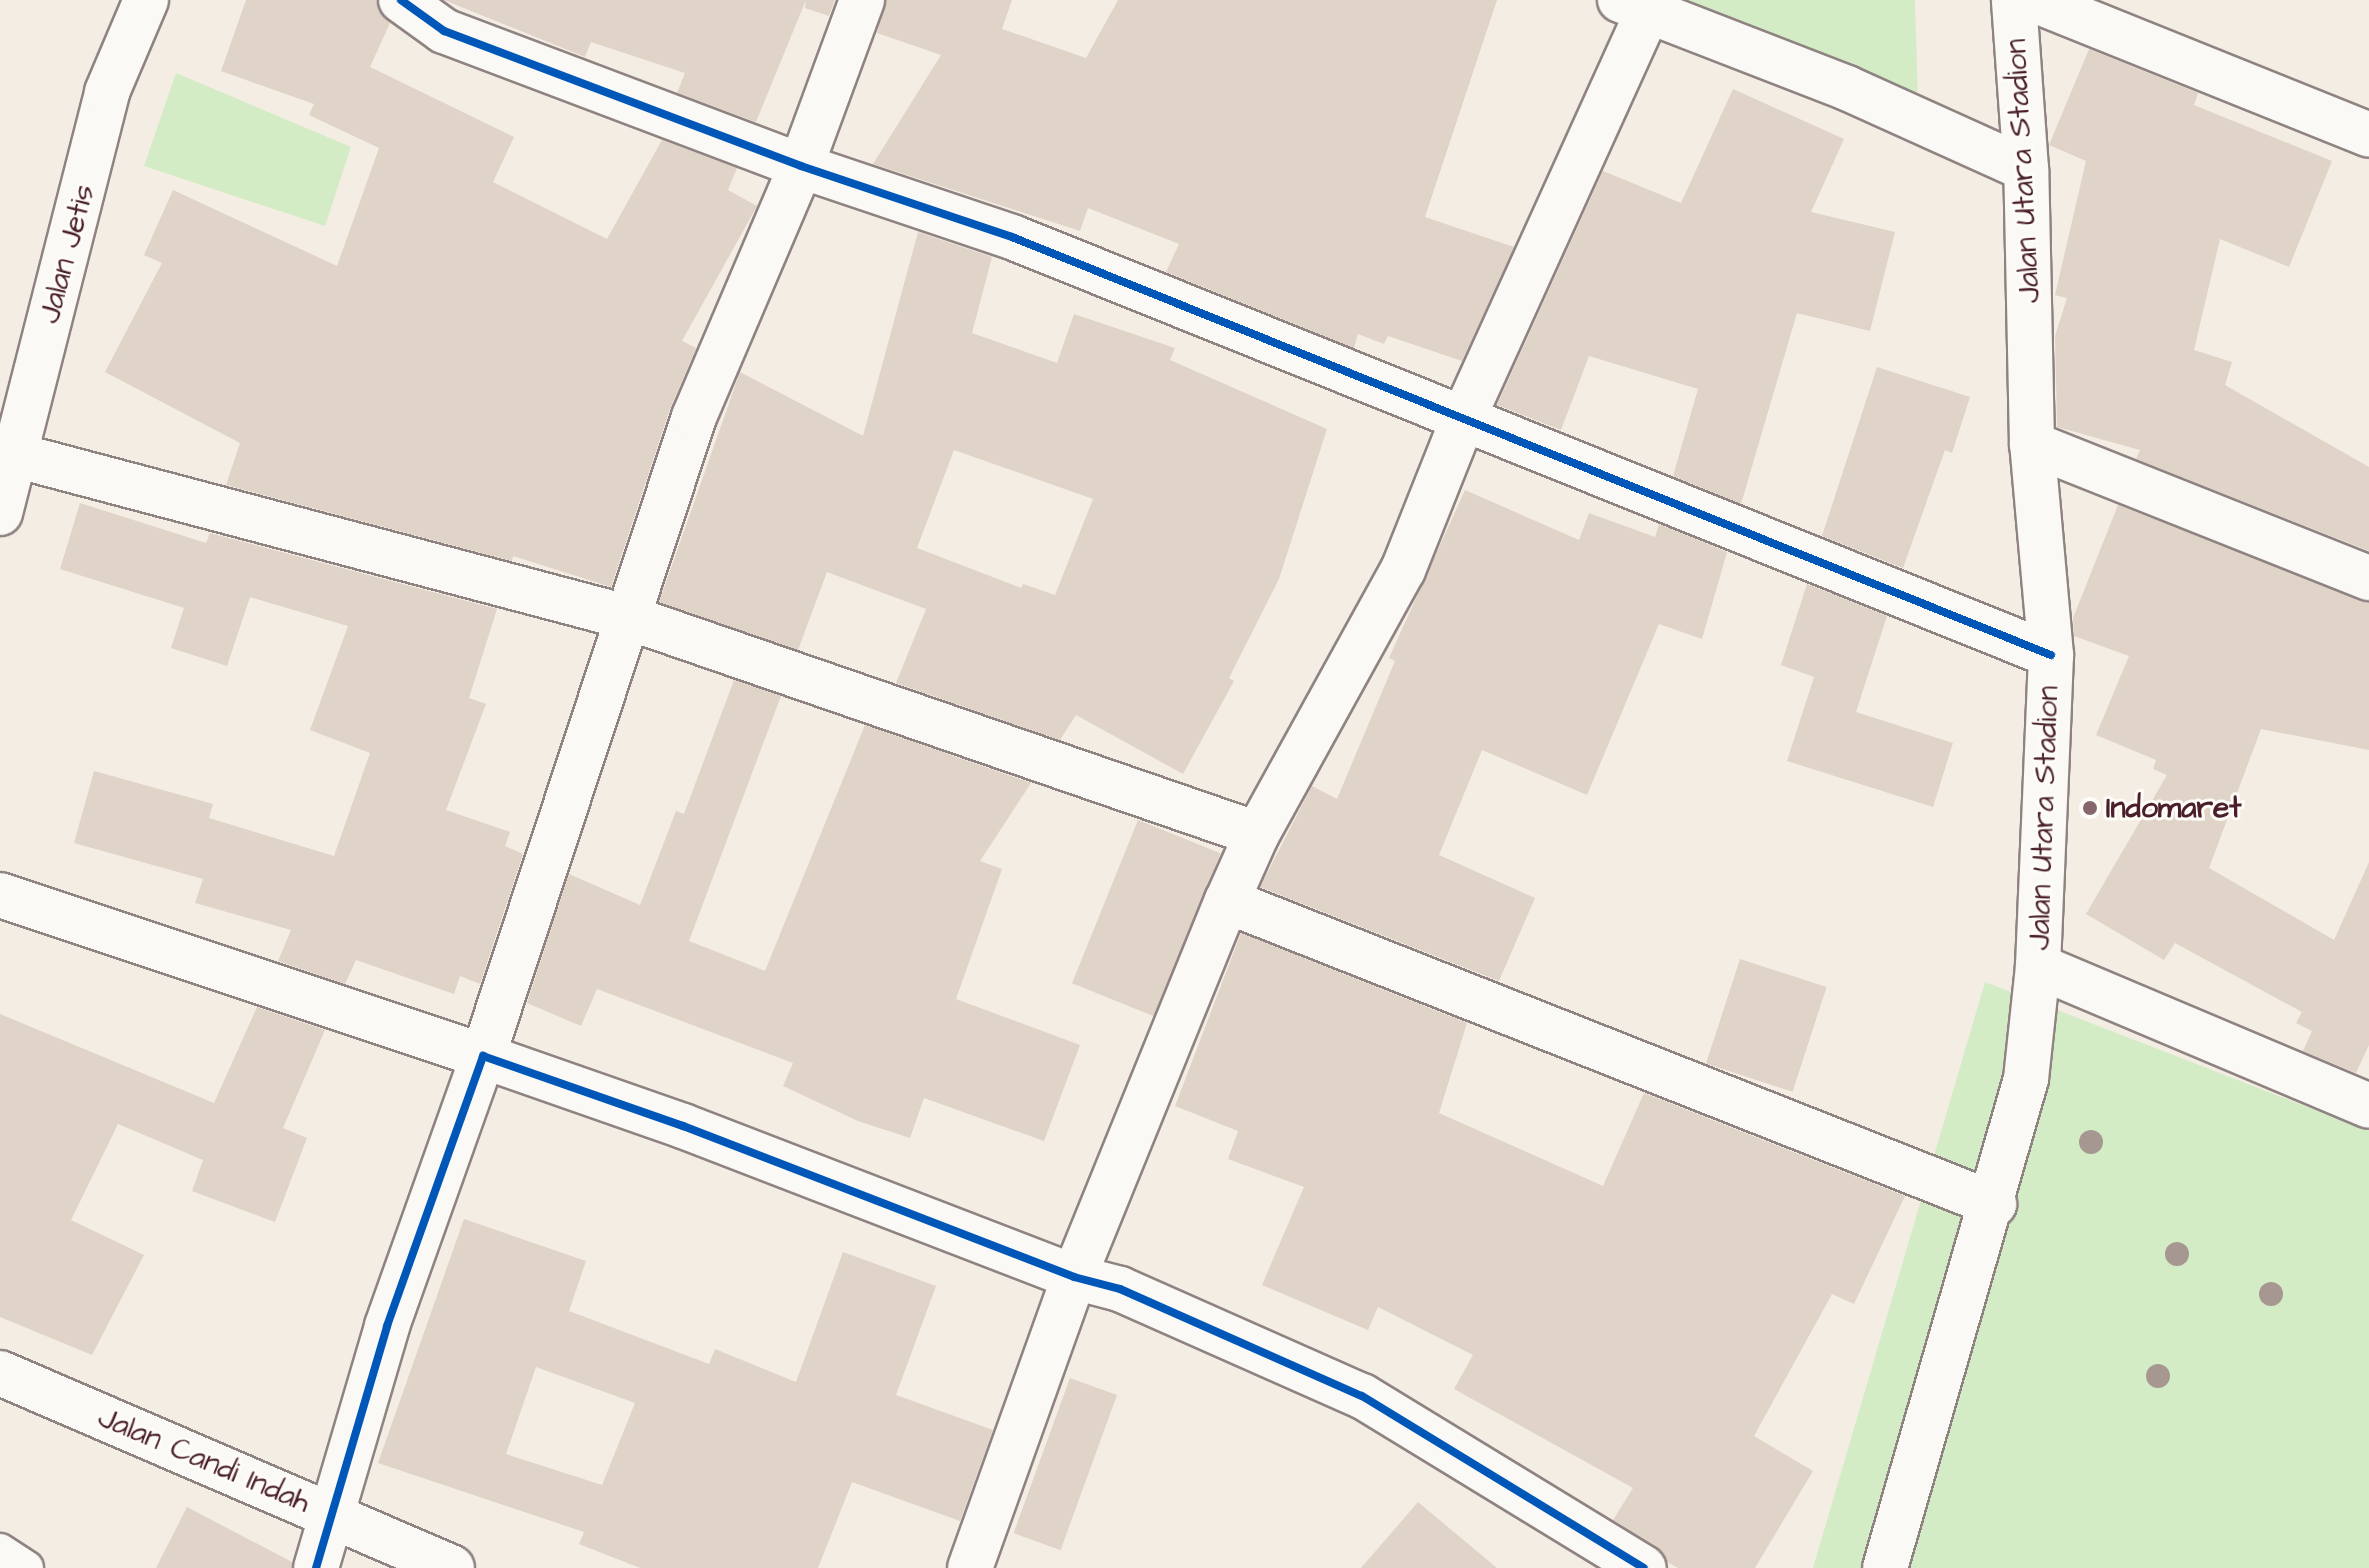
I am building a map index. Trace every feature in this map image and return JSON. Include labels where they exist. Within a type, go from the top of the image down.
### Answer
[{"type":"street","name":"Jalan Jetis","points":[[0,513],[107,92],[146,0]]},
{"type":"street","points":[[401,0],[444,31],[801,166],[1012,237],[2051,655]]},
{"type":"street","points":[[316,1568],[387,1326],[483,1056],[694,417],[801,166],[862,0]]},
{"type":"street","name":"Jalan Utara Stadion","points":[[1885,1568],[1994,1204],[2026,1079],[2038,966],[2051,655],[2032,444],[2026,169],[2014,0]]},
{"type":"street","points":[[2034,0],[2369,135]]},
{"type":"street","points":[[970,1568],[1074,1277],[1227,901],[1257,834],[1403,570],[1633,6],[1847,88],[2026,169]]},
{"type":"street","points":[[2032,444],[2369,578]]},
{"type":"street","points":[[15,455],[630,618],[1257,834]]},
{"type":"street","points":[[0,895],[683,1126],[1074,1277],[1120,1289],[1362,1396],[1644,1568]]},
{"type":"street","points":[[1227,901],[1994,1204]]},
{"type":"street","points":[[2038,966],[2369,1106]]},
{"type":"street","name":"Jalan Candi Indah","points":[[0,1373],[452,1568]]},
{"type":"lane","points":[[0,1551],[26,1568]]},
{"type":"green space","points":[[1684,0],[1915,0],[1918,103],[1684,1]]},
{"type":"green space","points":[[176,73],[351,147],[325,226],[144,166]]},
{"type":"green space","points":[[1985,982],[2369,1131],[2369,1568],[1813,1568]]},
{"type":"building","points":[[246,0],[376,0],[390,23],[370,67],[514,137],[493,182],[607,239],[662,140],[737,168],[728,190],[757,206],[682,341],[696,348],[670,409],[611,587],[513,556],[512,561],[226,485],[240,443],[105,372],[162,263],[144,255],[173,190],[337,266],[379,148],[309,115],[314,104],[221,71]]},
{"type":"building","points":[[444,0],[806,0],[756,122],[677,93],[685,73],[591,42],[585,57]]},
{"type":"building","points":[[806,0],[835,0],[829,16],[805,8]]},
{"type":"building","points":[[886,0],[1012,0],[1002,29],[1086,58],[1118,0],[1497,0],[1425,217],[1514,247],[1462,361],[1388,336],[1384,344],[1358,334],[1354,348],[1166,272],[1179,244],[1088,208],[1080,231],[873,164],[941,55],[877,33]]},
{"type":"building","points":[[2089,49],[2198,93],[2194,105],[2332,161],[2289,267],[2220,239],[2194,350],[2232,362],[2225,385],[2369,467],[2369,551],[2136,459],[2140,450],[2057,427],[2055,336],[2067,298],[2055,295],[2086,161],[2049,145]]},
{"type":"building","points":[[1733,89],[1844,139],[1811,212],[1895,232],[1870,331],[1797,313],[1741,504],[1673,476],[1698,389],[1589,356],[1561,430],[1497,405],[1603,171],[1681,203]]},
{"type":"building","points":[[918,232],[992,257],[972,333],[1057,363],[1074,314],[1175,348],[1170,360],[1327,429],[1279,579],[1229,678],[1234,681],[1183,774],[1076,715],[1060,740],[896,683],[926,609],[827,572],[798,650],[659,602],[740,372],[863,436]],"holes":[[[954,450],[1093,499],[1055,595],[1023,584],[1021,588],[917,548]]]},
{"type":"building","points":[[1877,367],[1970,397],[1952,453],[1945,450],[1903,568],[1822,536]]},
{"type":"building","points":[[1465,490],[1579,540],[1589,513],[1655,537],[1659,524],[1727,552],[1702,639],[1659,624],[1587,795],[1482,750],[1439,855],[1535,898],[1499,981],[1260,887],[1312,786],[1337,799],[1395,661],[1389,658]]},
{"type":"building","points":[[80,503],[206,543],[210,533],[497,609],[469,698],[486,704],[446,810],[510,832],[505,846],[523,854],[480,984],[460,976],[454,994],[356,960],[345,984],[278,961],[291,930],[195,903],[203,879],[74,843],[94,771],[213,804],[209,818],[334,856],[370,753],[310,730],[348,626],[250,597],[227,666],[171,648],[184,608],[60,569]]},
{"type":"building","points":[[2118,505],[2369,602],[2369,750],[2261,729],[2209,868],[2334,940],[2369,862],[2369,1045],[2356,1073],[2303,1051],[2312,1031],[2296,1023],[2302,1012],[2175,943],[2164,960],[2086,914],[2167,775],[2153,769],[2156,760],[2096,735],[2129,656],[2074,636],[2073,618]]},
{"type":"building","points":[[1807,584],[1887,616],[1856,712],[1953,743],[1933,807],[1787,761],[1814,677],[1781,665]]},
{"type":"building","points":[[734,680],[781,696],[689,941],[765,971],[865,725],[1031,783],[980,861],[1002,869],[956,999],[1080,1045],[1044,1141],[924,1098],[910,1138],[858,1121],[783,1086],[793,1063],[597,989],[581,1026],[527,1003],[569,874],[640,905],[676,811],[684,814]]},
{"type":"building","points":[[1138,820],[1221,853],[1155,1017],[1072,983]]},
{"type":"building","points":[[1241,933],[1467,1023],[1439,1113],[1603,1186],[1644,1093],[1905,1196],[1854,1304],[1832,1294],[1754,1436],[1813,1471],[1755,1568],[1678,1568],[1667,1562],[1657,1547],[1613,1520],[1633,1488],[1454,1389],[1473,1355],[1378,1307],[1368,1330],[1262,1285],[1304,1187],[1228,1159],[1238,1131],[1175,1106]]},
{"type":"building","points":[[1740,959],[1827,987],[1793,1092],[1706,1064]]},
{"type":"building","points":[[257,1007],[325,1030],[283,1128],[307,1138],[275,1222],[192,1191],[203,1160],[118,1124],[71,1220],[144,1255],[92,1355],[0,1317],[0,1014],[214,1103]]},
{"type":"building","points":[[464,1219],[586,1261],[569,1311],[709,1364],[715,1349],[796,1382],[843,1252],[936,1286],[896,1395],[993,1430],[960,1521],[852,1482],[818,1568],[640,1568],[579,1544],[584,1532],[378,1463]],"holes":[[[536,1367],[635,1403],[602,1485],[506,1454]]]},
{"type":"building","points":[[1070,1378],[1117,1395],[1061,1550],[1014,1533]]},
{"type":"building","points":[[1418,1502],[1497,1568],[1361,1568]]},
{"type":"building","points":[[187,1507],[292,1562],[292,1568],[156,1568]]},
{"type":"cycle path","points":[[401,0],[444,31],[801,166],[1012,237],[2051,655]]},
{"type":"cycle path","points":[[316,1568],[387,1326],[483,1056],[683,1126],[1074,1277],[1120,1289],[1362,1396],[1644,1568]]},
{"type":"place","name":"Indomaret","points":[[2090,808]]}]
